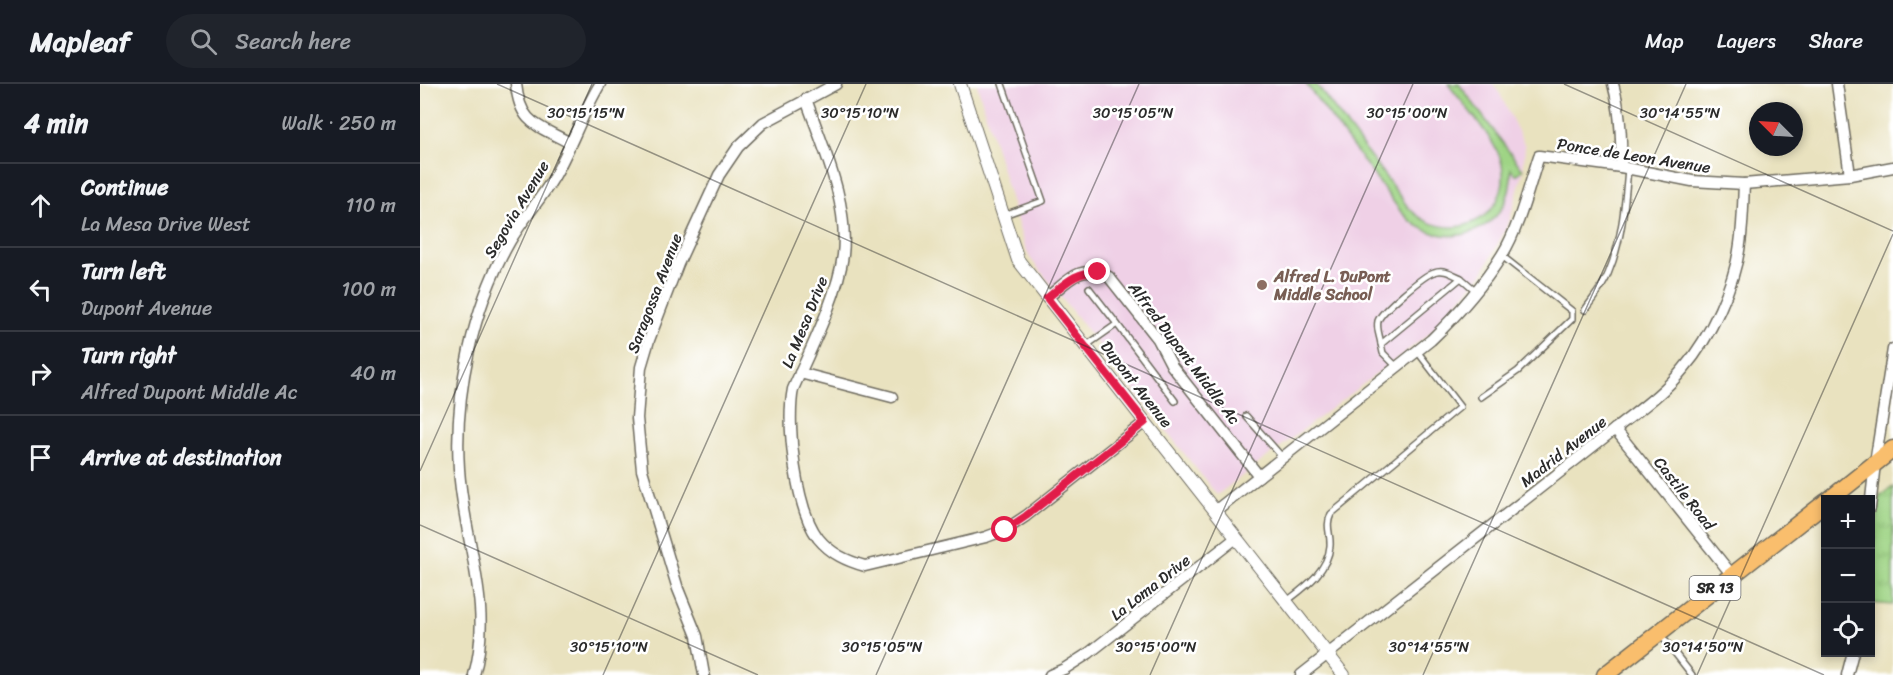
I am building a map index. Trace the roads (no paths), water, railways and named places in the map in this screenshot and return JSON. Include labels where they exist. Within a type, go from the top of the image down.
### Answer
[{"type":"main road","name":"SR 13","points":[[1835,495],[1893,449]]},
{"type":"main road","name":"SR 13","points":[[1605,675],[1821,506]]},
{"type":"street","points":[[516,84],[518,101],[523,113],[532,122],[570,143]]},
{"type":"street","name":"Segovia Avenue","points":[[474,675],[481,641],[481,609],[464,514],[459,468],[459,433],[465,375],[478,316],[508,244],[553,178],[600,84]]},
{"type":"street","name":"Saragossa Avenue","points":[[704,675],[697,636],[678,589],[642,470],[637,418],[641,367],[678,264],[719,175],[738,147],[763,123],[836,84]]},
{"type":"street","name":"Dupont Avenue","points":[[960,84],[1018,260],[1344,675]]},
{"type":"street","points":[[1613,84],[1619,103],[1624,168]]},
{"type":"street","points":[[1837,84],[1850,175]]},
{"type":"street","name":"La Mesa Drive","points":[[806,99],[840,204],[843,254],[834,292],[793,389],[790,405],[793,456],[804,508],[819,538],[832,551],[846,561],[865,566],[986,537],[1005,530],[1145,422]]},
{"type":"street","name":"Ponce de Leon Avenue","points":[[1215,511],[1417,351],[1462,310],[1501,256],[1520,213],[1539,156],[1624,168],[1692,181],[1744,184],[1850,175],[1893,167]]},
{"type":"street","name":"Madrid Avenue","points":[[1301,675],[1664,390],[1685,368],[1719,310],[1734,271],[1740,244],[1744,184]]},
{"type":"street","name":"Alfred Dupont Middle Ac","points":[[1047,298],[1074,276],[1085,271],[1098,272],[1109,277],[1158,339],[1172,366],[1259,476]]},
{"type":"street","points":[[1871,495],[1893,349]]},
{"type":"street","points":[[800,373],[892,397]]},
{"type":"street","name":"Castile Road","points":[[1615,429],[1732,575]]},
{"type":"street","name":"La Loma Drive","points":[[1050,675],[1089,653],[1236,538]]},
{"type":"street","points":[[1847,675],[1852,657]]},
{"type":"lane","points":[[1002,84],[1043,201],[1002,216]]},
{"type":"lane","points":[[1585,309],[1604,282],[1614,257],[1621,230],[1624,168]]},
{"type":"lane","points":[[1481,397],[1518,371],[1572,319],[1572,311],[1501,256]]},
{"type":"lane","points":[[1397,367],[1383,353],[1377,327],[1384,311],[1433,272],[1445,270],[1461,278],[1475,290]]},
{"type":"lane","points":[[1382,344],[1461,278]]},
{"type":"lane","points":[[1089,288],[1175,401]]},
{"type":"lane","points":[[1085,346],[1117,324]]},
{"type":"lane","points":[[1286,602],[1316,577],[1328,557],[1330,545],[1327,522],[1331,514],[1460,407],[1417,351]]},
{"type":"lane","points":[[1246,416],[1283,458]]},
{"type":"lane","points":[[1659,633],[1692,675]]},
{"type":"place","name":"Alfred L. DuPont Middle School","points":[[1262,285]]}]
